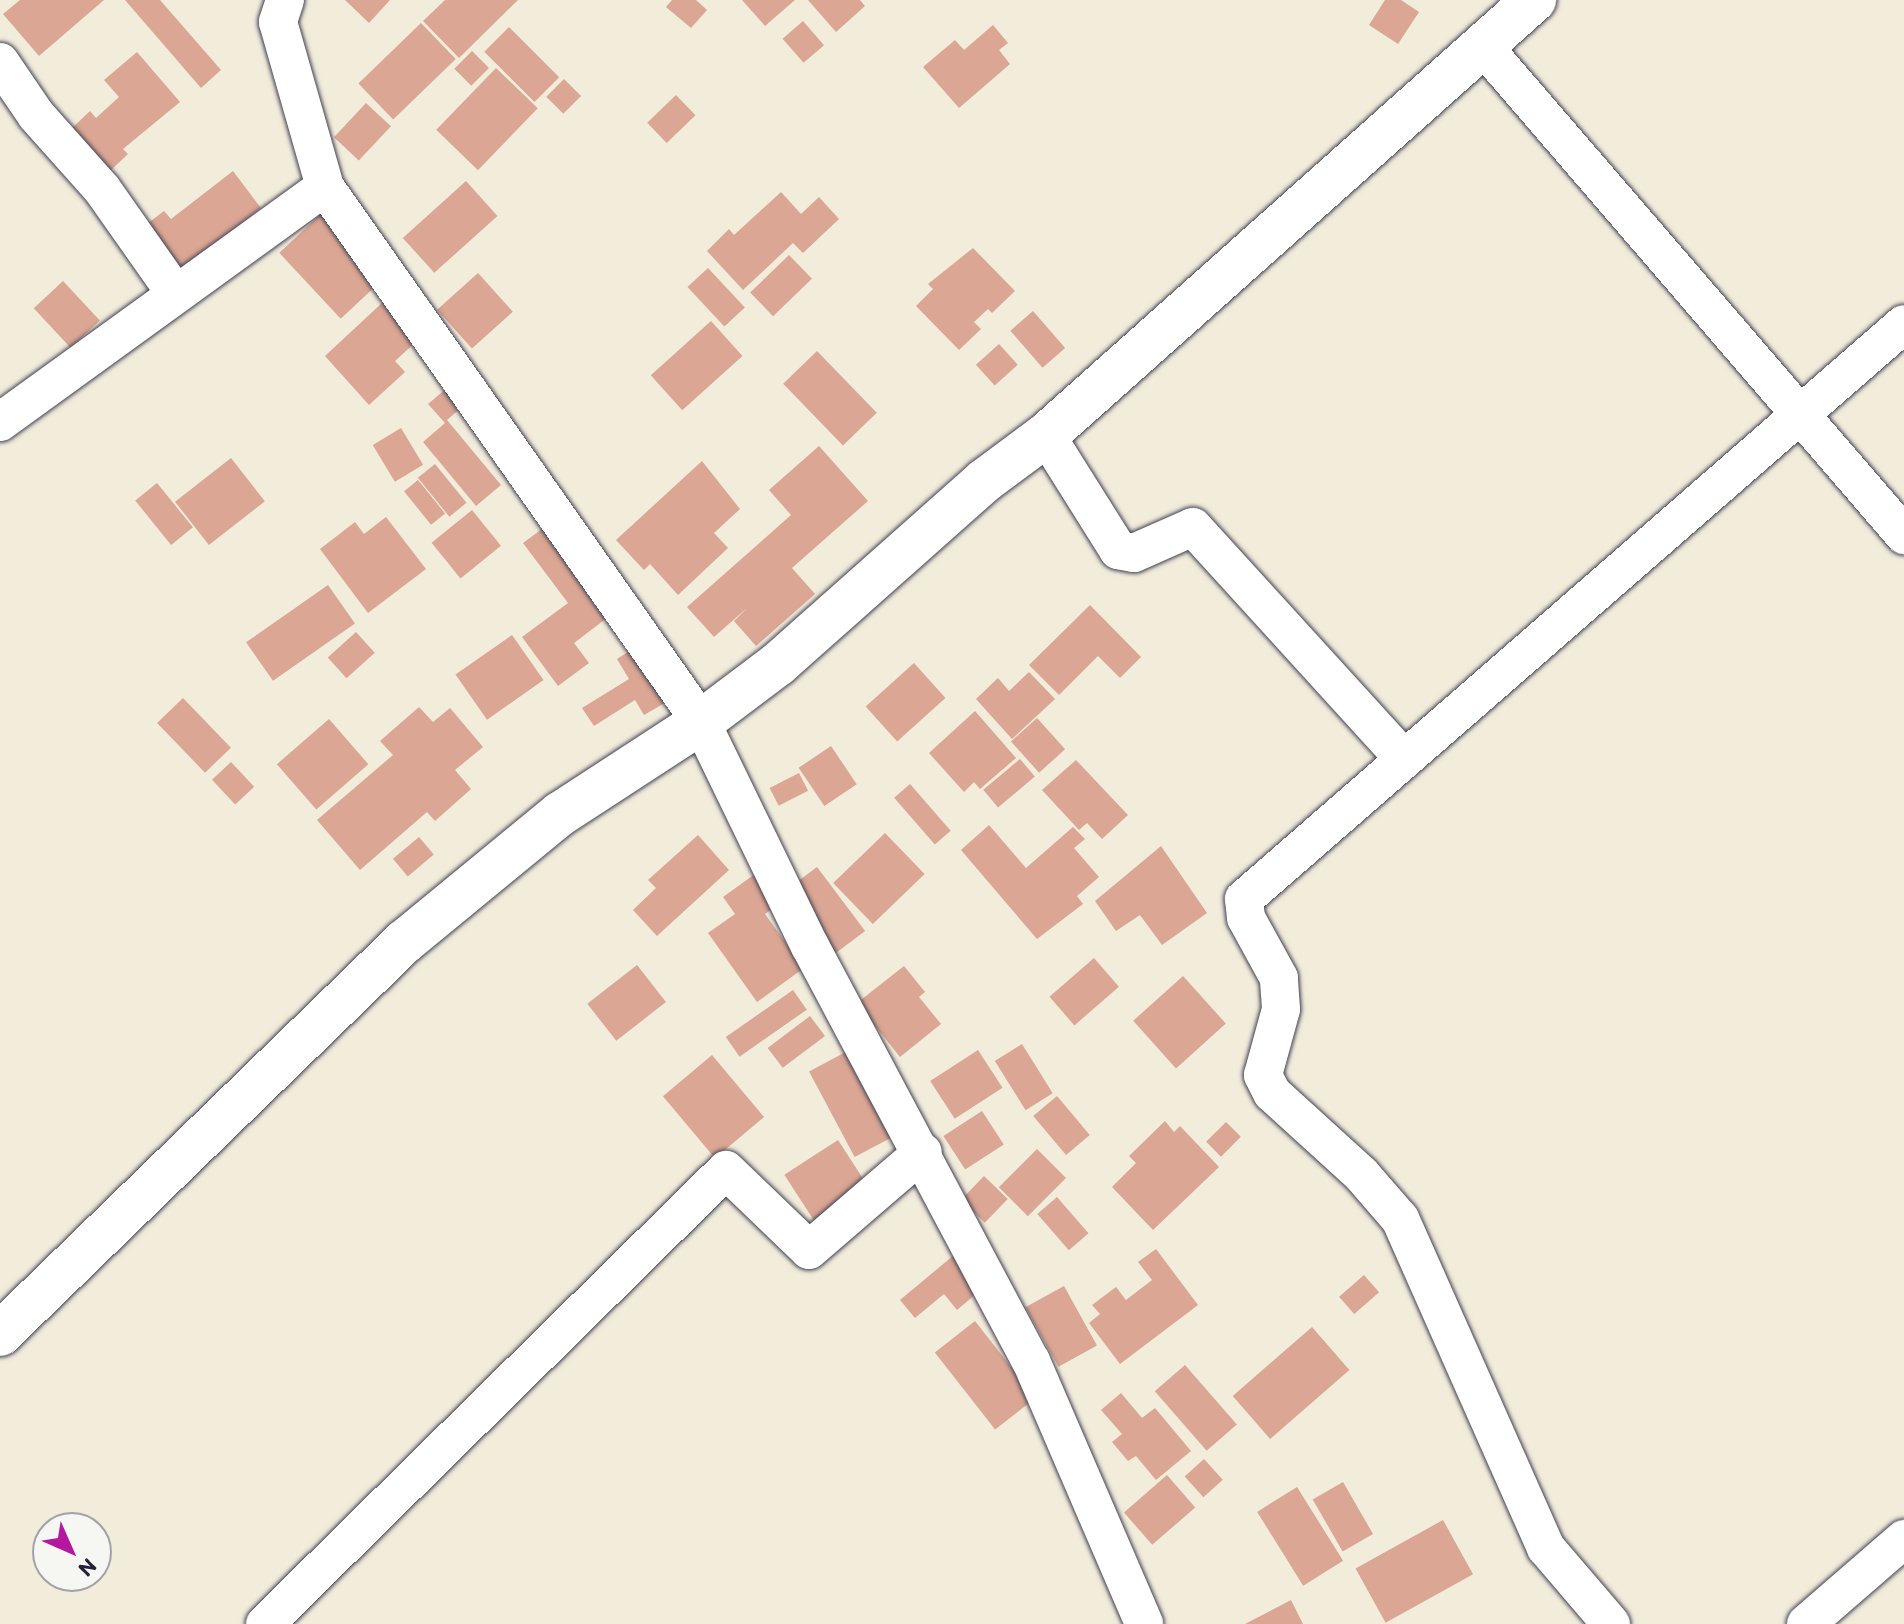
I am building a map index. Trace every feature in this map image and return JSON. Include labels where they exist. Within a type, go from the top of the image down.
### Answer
[{"type":"street","points":[[285,0],[278,22],[325,187],[701,722],[810,946],[923,1152],[1031,1361],[1144,1624]]},
{"type":"street","points":[[0,1334],[404,942],[560,814],[701,722],[818,630],[984,481],[1046,435],[1534,0]]},
{"type":"street","points":[[1482,45],[1904,535]]},
{"type":"street","points":[[0,62],[36,115],[102,189],[175,293]]},
{"type":"street","points":[[0,422],[325,187]]},
{"type":"street","points":[[1611,1624],[1546,1548],[1400,1219],[1361,1174],[1272,1093],[1263,1075],[1281,1009],[1279,978],[1246,918],[1244,899],[1904,324]]},
{"type":"street","points":[[1046,435],[1118,550],[1134,553],[1193,527],[1403,758]]},
{"type":"street","points":[[265,1624],[726,1170],[809,1250],[923,1152]]},
{"type":"street","points":[[1806,1624],[1904,1539]]},
{"type":"building","points":[[20,0],[104,0],[39,56],[3,14]]},
{"type":"building","points":[[125,0],[160,0],[221,70],[201,88]]},
{"type":"building","points":[[345,0],[390,0],[369,23]]},
{"type":"building","points":[[445,0],[518,0],[459,58],[423,21]]},
{"type":"building","points":[[672,0],[696,0],[707,10],[691,28],[666,7]]},
{"type":"building","points":[[742,0],[795,0],[765,26]]},
{"type":"building","points":[[808,0],[860,0],[865,6],[836,32]]},
{"type":"building","points":[[1385,0],[1401,0],[1419,12],[1398,44],[1369,25]]},
{"type":"building","points":[[803,21],[824,45],[804,63],[783,39]]},
{"type":"building","points":[[421,23],[456,59],[393,119],[358,83]]},
{"type":"building","points":[[993,25],[1008,43],[999,50],[1010,64],[959,108],[923,67],[955,40],[964,50]]},
{"type":"building","points":[[509,27],[559,77],[534,102],[484,52]]},
{"type":"building","points":[[472,51],[489,68],[471,86],[454,69]]},
{"type":"building","points":[[137,52],[180,102],[123,149],[128,154],[109,172],[71,129],[90,111],[96,118],[119,97],[104,80]]},
{"type":"building","points":[[496,68],[538,108],[478,170],[436,130]]},
{"type":"building","points":[[564,79],[581,96],[563,114],[546,97]]},
{"type":"building","points":[[676,95],[695,115],[667,143],[647,123]]},
{"type":"building","points":[[366,103],[391,126],[359,161],[334,137]]},
{"type":"building","points":[[233,171],[261,208],[179,272],[144,226],[164,211],[171,219]]},
{"type":"building","points":[[466,181],[497,216],[434,273],[403,238]]},
{"type":"building","points":[[781,192],[801,214],[819,197],[839,219],[803,253],[793,243],[743,290],[707,251],[729,229],[734,235]]},
{"type":"building","points":[[321,214],[382,280],[341,319],[279,253]]},
{"type":"building","points":[[973,248],[1015,291],[992,313],[988,309],[974,322],[981,329],[959,350],[916,306],[933,289],[928,284]]},
{"type":"building","points":[[789,255],[812,279],[773,316],[750,293]]},
{"type":"building","points":[[708,268],[745,307],[724,327],[688,287]]},
{"type":"building","points":[[478,273],[513,312],[472,348],[437,310]]},
{"type":"building","points":[[63,281],[100,320],[71,348],[34,308]]},
{"type":"building","points":[[383,302],[418,340],[395,361],[405,372],[369,405],[325,356]]},
{"type":"building","points":[[1033,311],[1065,348],[1043,368],[1010,331]]},
{"type":"building","points":[[711,321],[742,356],[682,410],[651,375]]},
{"type":"building","points":[[999,344],[1018,365],[995,386],[976,365]]},
{"type":"building","points":[[817,351],[877,413],[843,446],[783,384]]},
{"type":"building","points":[[454,382],[470,400],[447,420],[501,485],[476,506],[423,442],[445,423],[428,404]]},
{"type":"building","points":[[401,428],[423,465],[395,482],[373,445]]},
{"type":"building","points":[[819,446],[868,501],[792,568],[815,594],[756,646],[734,621],[747,608],[714,637],[687,607],[791,515],[769,490]]},
{"type":"building","points":[[231,458],[265,501],[209,545],[175,502]]},
{"type":"building","points":[[702,461],[740,509],[714,533],[728,548],[678,595],[650,564],[644,570],[616,540]]},
{"type":"building","points":[[435,464],[466,503],[449,517],[418,478]]},
{"type":"building","points":[[418,480],[445,513],[431,525],[404,491]]},
{"type":"building","points":[[157,483],[193,527],[171,545],[135,501]]},
{"type":"building","points":[[472,510],[501,546],[461,578],[432,543]]},
{"type":"building","points":[[386,517],[426,569],[368,613],[320,549],[355,522],[364,534]]},
{"type":"building","points":[[550,523],[616,611],[574,643],[589,663],[558,686],[522,637],[568,603],[523,543]]},
{"type":"building","points":[[328,585],[355,624],[273,681],[246,642]]},
{"type":"building","points":[[1090,605],[1141,657],[1120,678],[1098,656],[1059,695],[1029,665]]},
{"type":"building","points":[[356,632],[375,653],[346,678],[328,657]]},
{"type":"building","points":[[512,635],[544,680],[487,720],[455,675]]},
{"type":"building","points":[[637,646],[670,700],[644,715],[635,700],[594,726],[582,708],[629,679],[617,659]]},
{"type":"building","points":[[914,663],[945,698],[897,741],[866,706]]},
{"type":"building","points":[[1029,672],[1055,699],[1012,739],[976,699],[998,678],[1009,691]]},
{"type":"building","points":[[183,698],[231,748],[205,773],[157,723]]},
{"type":"building","points":[[419,707],[433,722],[450,708],[483,747],[455,770],[471,789],[435,821],[427,812],[360,870],[317,820],[393,755],[380,741]]},
{"type":"building","points":[[975,711],[1016,758],[980,789],[974,782],[964,792],[929,753]]},
{"type":"building","points":[[1037,718],[1065,749],[1039,773],[1011,741]]},
{"type":"building","points":[[329,719],[368,764],[316,810],[277,764]]},
{"type":"building","points":[[831,746],[857,784],[824,806],[799,768]]},
{"type":"building","points":[[1020,759],[1035,777],[998,807],[983,790]]},
{"type":"building","points":[[1076,760],[1128,815],[1102,839],[1087,823],[1079,830],[1042,790]]},
{"type":"building","points":[[231,762],[254,787],[235,805],[212,780]]},
{"type":"building","points":[[799,773],[808,791],[779,806],[770,788]]},
{"type":"building","points":[[910,784],[951,831],[935,845],[894,798]]},
{"type":"building","points":[[989,825],[1026,868],[1073,827],[1085,839],[1074,848],[1099,877],[1077,896],[1083,904],[1037,939],[961,850]]},
{"type":"building","points":[[885,833],[925,874],[873,924],[833,883]]},
{"type":"building","points":[[698,835],[729,870],[657,936],[633,910],[656,888],[648,880]]},
{"type":"building","points":[[419,837],[434,855],[408,876],[393,859]]},
{"type":"building","points":[[1161,846],[1207,913],[1162,945],[1140,915],[1116,931],[1095,901]]},
{"type":"building","points":[[817,867],[865,931],[835,954],[787,890]]},
{"type":"building","points":[[755,874],[777,905],[765,914],[804,968],[757,1002],[708,933],[735,914],[723,897]]},
{"type":"building","points":[[1094,958],[1119,987],[1074,1025],[1049,997]]},
{"type":"building","points":[[637,965],[666,1002],[616,1041],[587,1004]]},
{"type":"building","points":[[904,966],[925,992],[919,997],[941,1024],[900,1057],[857,1003]]},
{"type":"building","points":[[1183,976],[1226,1024],[1176,1068],[1133,1021]]},
{"type":"building","points":[[793,990],[807,1010],[740,1057],[726,1037]]},
{"type":"building","points":[[810,1016],[825,1036],[783,1068],[768,1048]]},
{"type":"building","points":[[1022,1044],[1053,1093],[1026,1110],[995,1061]]},
{"type":"building","points":[[855,1047],[901,1133],[855,1157],[809,1071]]},
{"type":"building","points":[[978,1050],[1003,1088],[955,1119],[930,1081]]},
{"type":"building","points":[[712,1055],[764,1117],[715,1158],[663,1096]]},
{"type":"building","points":[[1057,1096],[1090,1135],[1066,1155],[1033,1116]]},
{"type":"building","points":[[982,1111],[1004,1145],[965,1170],[943,1136]]},
{"type":"building","points":[[1165,1121],[1174,1132],[1180,1126],[1219,1167],[1153,1230],[1112,1187],[1136,1163],[1129,1156]]},
{"type":"building","points":[[1226,1122],[1241,1137],[1221,1157],[1206,1142]]},
{"type":"building","points":[[838,1140],[868,1186],[814,1221],[784,1175]]},
{"type":"building","points":[[1037,1149],[1066,1178],[1028,1216],[999,1187]]},
{"type":"building","points":[[984,1176],[1008,1199],[985,1223],[961,1200]]},
{"type":"building","points":[[1057,1197],[1088,1233],[1069,1250],[1037,1214]]},
{"type":"building","points":[[1156,1249],[1198,1305],[1120,1364],[1089,1323],[1100,1314],[1092,1305],[1116,1287],[1126,1300],[1152,1280],[1138,1262]]},
{"type":"building","points":[[954,1255],[982,1289],[957,1310],[944,1294],[915,1318],[900,1300]]},
{"type":"building","points":[[1364,1275],[1379,1292],[1354,1314],[1339,1297]]},
{"type":"building","points":[[1064,1286],[1097,1345],[1058,1367],[1026,1307]]},
{"type":"building","points":[[975,1321],[1035,1398],[995,1430],[935,1352]]},
{"type":"building","points":[[1312,1327],[1349,1370],[1270,1439],[1233,1396]]},
{"type":"building","points":[[1185,1365],[1237,1425],[1207,1451],[1155,1391]]},
{"type":"building","points":[[1121,1393],[1142,1418],[1155,1408],[1191,1451],[1156,1480],[1136,1456],[1128,1461],[1112,1442],[1122,1434],[1101,1410]]},
{"type":"building","points":[[1204,1459],[1223,1480],[1203,1497],[1185,1476]]},
{"type":"building","points":[[1167,1475],[1195,1507],[1152,1545],[1124,1512]]},
{"type":"building","points":[[1343,1482],[1373,1534],[1343,1551],[1313,1500]]},
{"type":"building","points":[[1297,1487],[1343,1561],[1303,1586],[1257,1512]]},
{"type":"building","points":[[1443,1520],[1473,1574],[1386,1623],[1356,1568]]},
{"type":"building","points":[[1291,1600],[1303,1624],[1245,1624]]}]
